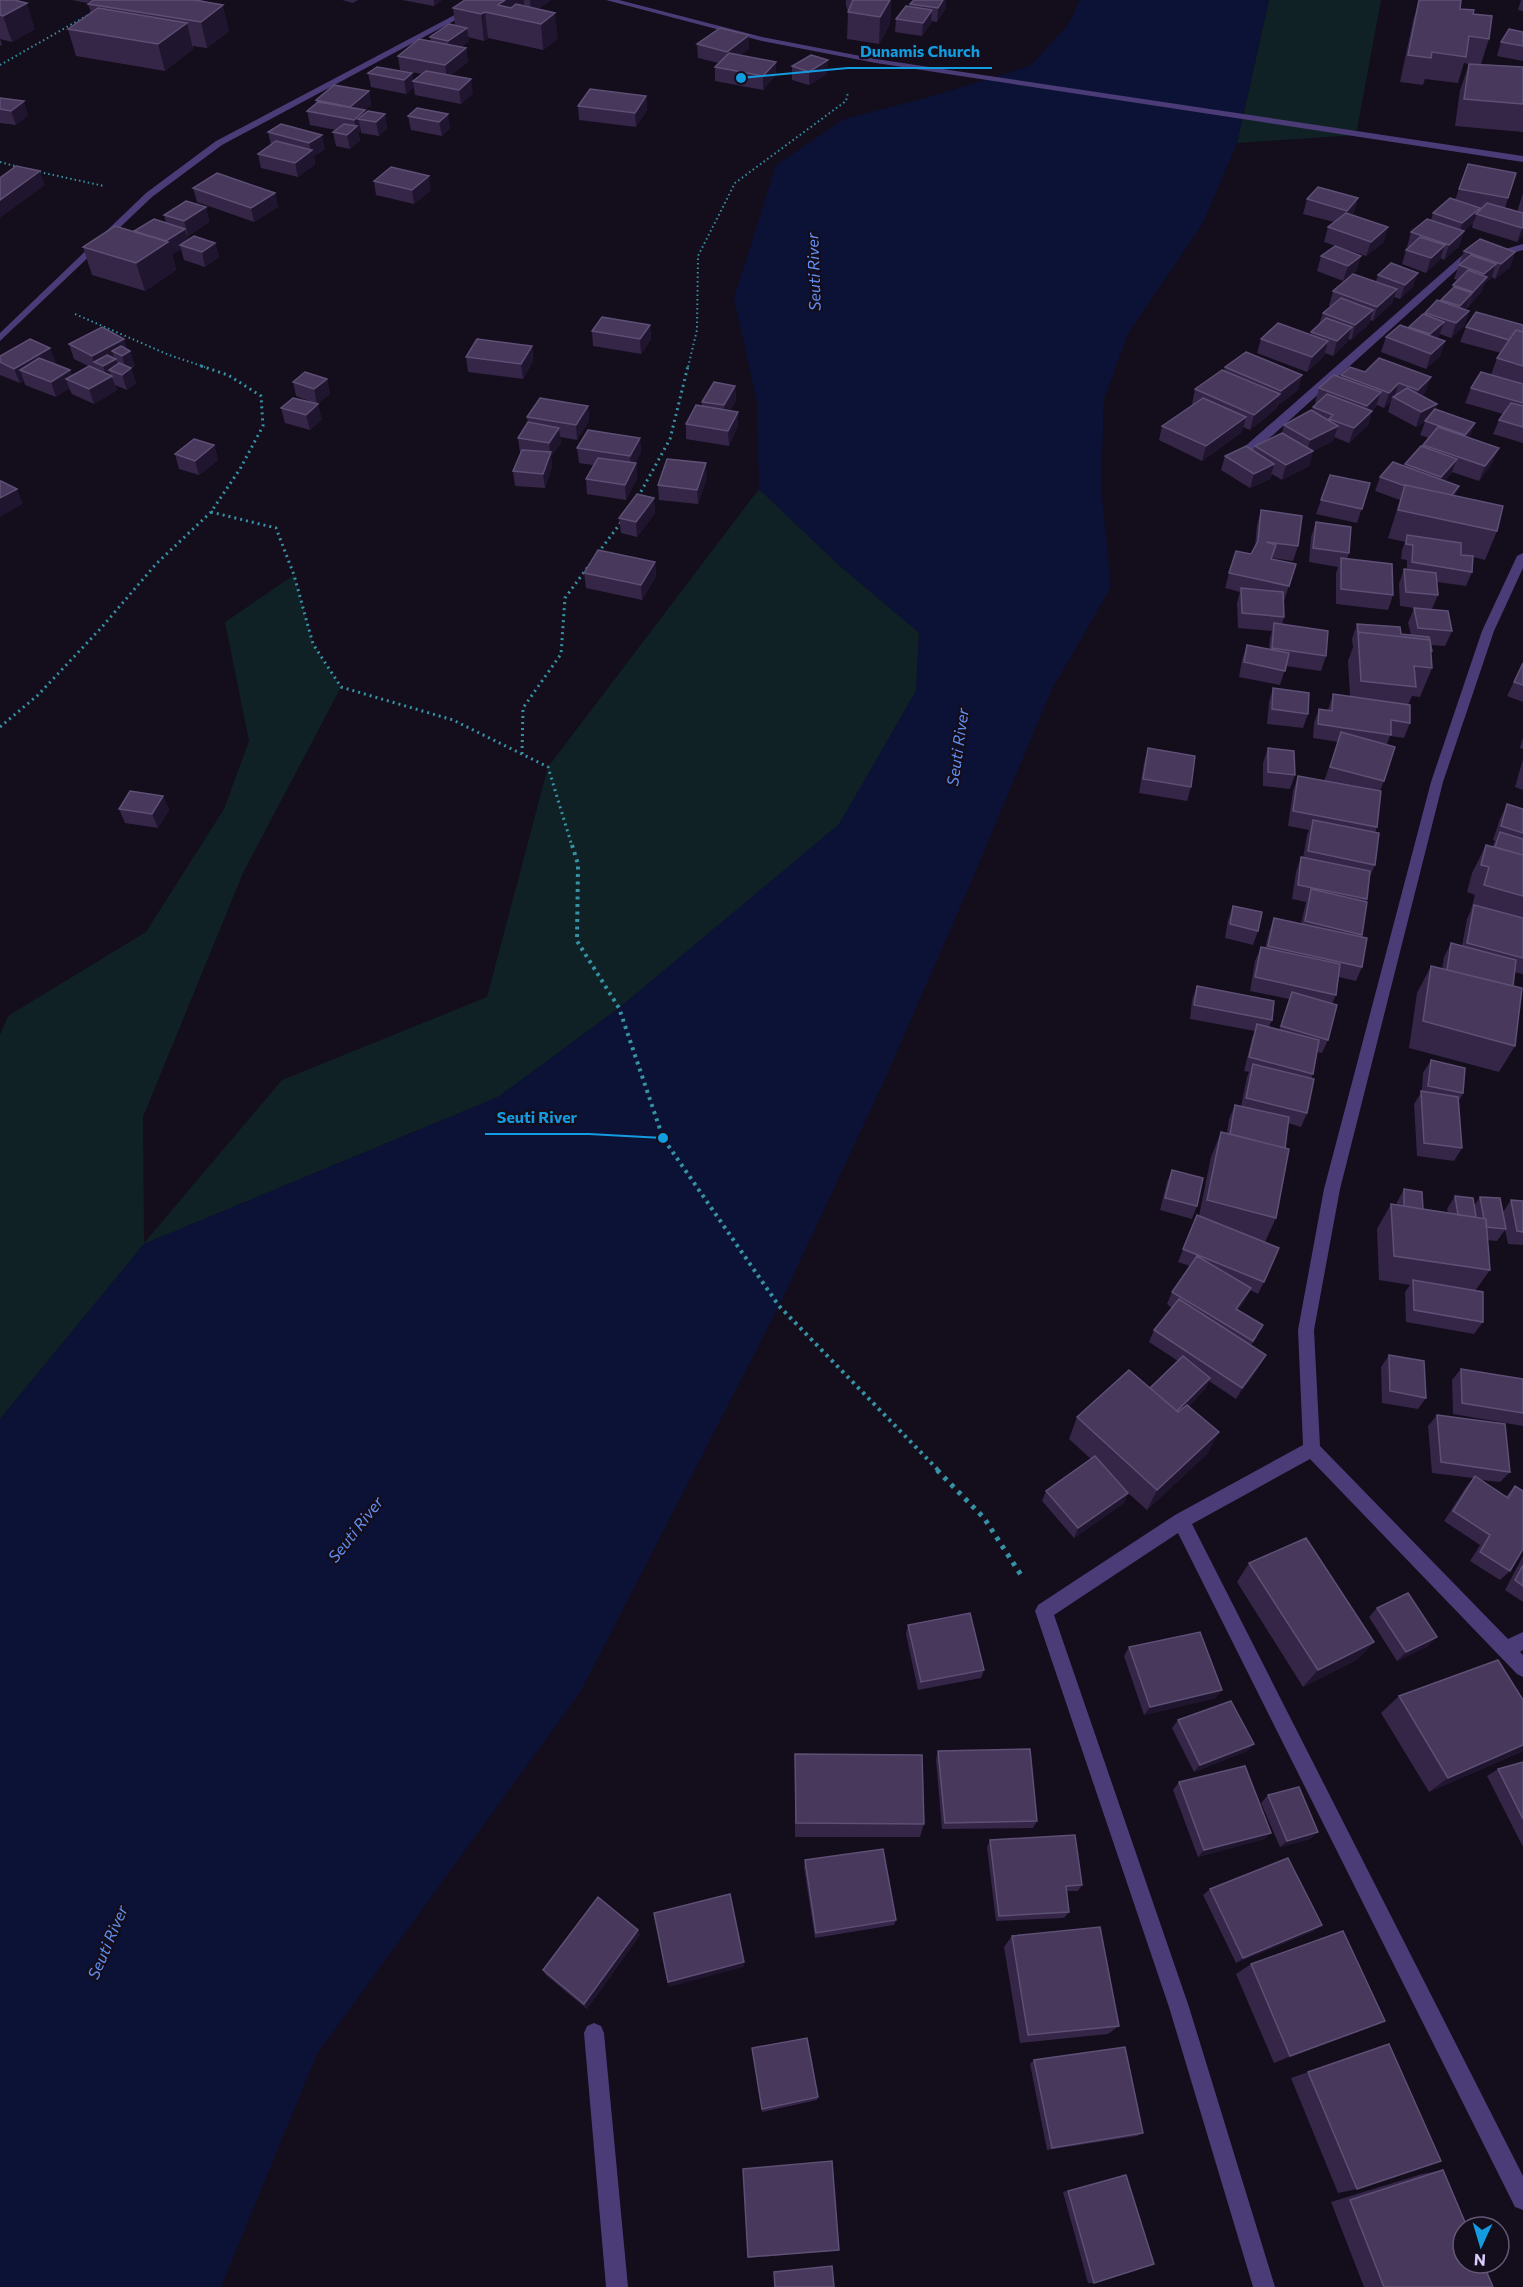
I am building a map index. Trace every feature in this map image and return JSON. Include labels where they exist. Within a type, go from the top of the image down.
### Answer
[{"type":"street","points":[[0,338],[149,195],[219,143],[489,0]]},
{"type":"street","points":[[610,0],[762,39],[858,58],[1523,159]]},
{"type":"street","points":[[1246,451],[1269,434],[1470,254],[1502,253],[1523,247]]},
{"type":"street","points":[[1523,556],[1488,631],[1437,782],[1332,1189],[1306,1330],[1312,1449],[1515,1645],[1523,1668]]},
{"type":"street","points":[[1264,2287],[1179,2007],[1044,1611],[1181,1521],[1312,1449]]},
{"type":"street","points":[[1181,1521],[1523,2199]]},
{"type":"street","points":[[594,2033],[617,2287]]},
{"type":"path","points":[[0,65],[95,11]]},
{"type":"path","points":[[637,499],[670,439],[697,330],[698,256],[735,183],[846,101],[858,58]]},
{"type":"path","points":[[0,162],[64,179],[149,195]]},
{"type":"path","points":[[0,727],[38,695],[102,627],[156,564],[211,512],[240,469],[262,426],[261,396],[228,375],[169,355],[41,300]]},
{"type":"path","points":[[211,512],[276,528],[294,575],[313,644],[341,687],[453,720],[548,766],[578,864],[577,941],[619,1008],[663,1138],[779,1306],[984,1518],[1044,1611]]},
{"type":"path","points":[[598,553],[624,517]]},
{"type":"path","points":[[522,754],[524,708],[561,654],[565,598],[591,562]]},
{"type":"shaded area","points":[[1269,0],[1381,0],[1356,135],[1237,143]]},
{"type":"shaded area","points":[[759,489],[840,566],[919,632],[916,691],[839,825],[619,1008],[498,1097],[144,1244],[0,1419],[0,1035],[8,1016],[146,932],[224,809],[249,741],[225,622],[294,575],[313,644],[341,687],[243,873],[143,1117],[144,1243],[282,1080],[487,997],[548,767]]},
{"type":"water","points":[[1080,0],[1269,0],[1237,143],[1203,223],[1128,334],[1104,399],[1101,487],[1111,587],[1051,691],[886,1077],[779,1306],[581,1691],[317,2054],[221,2287],[0,2287],[0,1419],[144,1244],[498,1097],[619,1008],[839,824],[916,691],[919,633],[840,566],[759,489],[757,402],[734,298],[776,165],[844,119],[933,96],[1030,66],[1068,25]]},
{"type":"building","points":[[0,0],[27,3],[3,16],[0,15]]},
{"type":"building","points":[[93,0],[194,0],[223,5],[201,22],[88,4]]},
{"type":"building","points":[[465,0],[505,0],[498,5],[511,8],[516,4],[555,13],[541,24],[453,8]]},
{"type":"building","points":[[853,0],[890,0],[880,17],[848,12]]},
{"type":"building","points":[[914,0],[943,0],[938,8],[910,4]]},
{"type":"building","points":[[1419,0],[1461,0],[1460,9],[1474,10],[1473,14],[1492,16],[1489,39],[1469,36],[1466,57],[1432,52],[1431,58],[1408,55]]},
{"type":"building","points":[[906,6],[932,10],[923,23],[896,19]]},
{"type":"building","points":[[98,8],[187,23],[158,44],[68,29]]},
{"type":"building","points":[[449,24],[467,28],[448,41],[430,37]]},
{"type":"building","points":[[720,28],[749,35],[727,52],[697,44]]},
{"type":"building","points":[[1509,29],[1523,32],[1523,46],[1501,42]]},
{"type":"building","points":[[419,39],[466,48],[445,65],[398,56]]},
{"type":"building","points":[[729,53],[776,62],[763,76],[715,67]]},
{"type":"building","points":[[811,55],[828,60],[809,72],[792,66]]},
{"type":"building","points":[[1469,64],[1523,67],[1523,104],[1464,99]]},
{"type":"building","points":[[377,67],[412,73],[404,80],[368,73]]},
{"type":"building","points":[[426,71],[471,79],[459,90],[413,81]]},
{"type":"building","points":[[334,85],[369,91],[350,107],[316,100]]},
{"type":"building","points":[[590,89],[646,96],[635,113],[578,106]]},
{"type":"building","points":[[0,98],[24,101],[11,111],[0,109]]},
{"type":"building","points":[[318,102],[365,110],[354,120],[307,111]]},
{"type":"building","points":[[417,108],[448,114],[439,122],[408,116]]},
{"type":"building","points":[[368,111],[385,114],[376,122],[358,119]]},
{"type":"building","points":[[281,124],[322,135],[309,143],[268,132]]},
{"type":"building","points":[[344,124],[357,126],[347,135],[333,132]]},
{"type":"building","points":[[276,141],[312,150],[295,163],[258,154]]},
{"type":"building","points":[[1468,164],[1516,173],[1508,198],[1459,189]]},
{"type":"building","points":[[16,166],[40,171],[0,200],[0,178]]},
{"type":"building","points":[[391,167],[429,176],[412,190],[374,181]]},
{"type":"building","points":[[217,173],[275,193],[251,208],[193,188]]},
{"type":"building","points":[[1318,187],[1358,198],[1347,211],[1307,199]]},
{"type":"building","points":[[1450,198],[1480,208],[1462,223],[1433,213]]},
{"type":"building","points":[[186,201],[206,207],[184,221],[164,215]]},
{"type":"building","points":[[1487,203],[1523,213],[1523,227],[1476,214]]},
{"type":"building","points":[[1346,213],[1388,227],[1371,242],[1328,227]]},
{"type":"building","points":[[154,219],[185,229],[166,241],[134,231]]},
{"type":"building","points":[[1427,219],[1464,231],[1449,245],[1411,232]]},
{"type":"building","points":[[115,226],[168,242],[136,263],[83,247]]},
{"type":"building","points":[[194,236],[215,243],[202,252],[180,245]]},
{"type":"building","points":[[1420,237],[1445,245],[1431,258],[1406,250]]},
{"type":"building","points":[[1480,239],[1515,252],[1501,264],[1464,251]]},
{"type":"building","points":[[1335,246],[1361,256],[1348,266],[1321,256]]},
{"type":"building","points":[[1471,255],[1496,264],[1484,274],[1459,265]]},
{"type":"building","points":[[1391,263],[1418,273],[1405,285],[1378,275]]},
{"type":"building","points":[[1468,270],[1487,277],[1473,292],[1453,285]]},
{"type":"building","points":[[1353,274],[1397,289],[1377,307],[1333,291]]},
{"type":"building","points":[[1454,287],[1472,293],[1460,306],[1441,300]]},
{"type":"building","points":[[1341,298],[1373,310],[1355,325],[1323,313]]},
{"type":"building","points":[[1437,300],[1469,311],[1456,323],[1425,313]]},
{"type":"building","points":[[1476,312],[1523,325],[1523,332],[1516,330],[1509,340],[1466,327]]},
{"type":"building","points":[[1423,314],[1444,322],[1430,334],[1409,327]]},
{"type":"building","points":[[602,317],[650,325],[640,339],[592,331]]},
{"type":"building","points":[[1326,318],[1352,327],[1337,341],[1311,332]]},
{"type":"building","points":[[1278,323],[1328,341],[1312,357],[1261,339]]},
{"type":"building","points":[[1400,325],[1445,341],[1431,354],[1386,337]]},
{"type":"building","points":[[102,327],[124,339],[92,356],[69,344]]},
{"type":"building","points":[[1516,330],[1523,332],[1523,366],[1497,358]]},
{"type":"building","points":[[30,339],[50,348],[14,369],[0,362],[0,356]]},
{"type":"building","points":[[477,339],[532,346],[521,364],[466,357]]},
{"type":"building","points":[[121,346],[130,351],[122,356],[112,351]]},
{"type":"building","points":[[1246,352],[1302,375],[1281,391],[1225,367]]},
{"type":"building","points":[[107,355],[116,359],[103,366],[94,362]]},
{"type":"building","points":[[39,358],[70,370],[51,382],[20,370]]},
{"type":"building","points":[[1379,358],[1431,377],[1418,390],[1399,383],[1389,393],[1341,375],[1350,367],[1365,372]]},
{"type":"building","points":[[119,363],[131,368],[122,375],[109,370]]},
{"type":"building","points":[[89,366],[112,376],[89,389],[66,379]]},
{"type":"building","points":[[1222,370],[1280,394],[1254,415],[1195,389]]},
{"type":"building","points":[[305,372],[327,379],[314,389],[293,382]]},
{"type":"building","points":[[1481,372],[1523,384],[1523,403],[1471,388]]},
{"type":"building","points":[[1334,375],[1381,392],[1367,406],[1319,388]]},
{"type":"building","points":[[714,382],[735,386],[724,405],[702,402]]},
{"type":"building","points":[[1407,388],[1437,404],[1421,412],[1393,397]]},
{"type":"building","points":[[1327,394],[1372,411],[1354,428],[1329,419],[1333,415],[1313,407]]},
{"type":"building","points":[[293,398],[318,404],[306,415],[281,408]]},
{"type":"building","points":[[540,398],[588,406],[576,425],[527,417]]},
{"type":"building","points":[[1203,398],[1246,417],[1206,446],[1162,426]]},
{"type":"building","points":[[1511,403],[1523,406],[1523,427],[1499,420]]},
{"type":"building","points":[[696,405],[738,412],[728,431],[686,424]]},
{"type":"building","points":[[1435,409],[1475,423],[1465,435],[1425,421]]},
{"type":"building","points":[[1311,410],[1338,426],[1310,440],[1284,425]]},
{"type":"building","points":[[528,422],[559,428],[549,443],[518,438]]},
{"type":"building","points":[[1438,427],[1499,448],[1485,466],[1423,445]]},
{"type":"building","points":[[588,430],[640,438],[630,456],[577,448]]},
{"type":"building","points":[[1282,433],[1313,451],[1286,465],[1255,446]]},
{"type":"building","points":[[194,439],[214,445],[195,461],[175,454]]},
{"type":"building","points":[[1246,446],[1274,464],[1254,474],[1225,456]]},
{"type":"building","points":[[1421,446],[1457,459],[1441,477],[1405,464]]},
{"type":"building","points":[[522,450],[551,452],[543,474],[513,471]]},
{"type":"building","points":[[598,458],[636,463],[625,485],[586,479]]},
{"type":"building","points":[[667,459],[706,463],[697,490],[658,485]]},
{"type":"building","points":[[1393,462],[1459,486],[1452,495],[1405,486],[1380,477]]},
{"type":"building","points":[[1330,475],[1370,483],[1362,509],[1321,500]]},
{"type":"building","points":[[1,481],[17,489],[0,498]]},
{"type":"building","points":[[1405,485],[1503,506],[1497,531],[1398,510]]},
{"type":"building","points":[[637,494],[654,498],[636,522],[619,518]]},
{"type":"building","points":[[1261,510],[1302,516],[1298,546],[1266,542],[1276,545],[1271,559],[1296,564],[1289,586],[1229,573],[1236,551],[1251,554],[1258,541]]},
{"type":"building","points":[[1316,522],[1351,527],[1349,553],[1313,548]]},
{"type":"building","points":[[1407,535],[1461,543],[1461,555],[1473,556],[1472,572],[1412,562],[1413,545],[1406,544]]},
{"type":"building","points":[[598,550],[655,562],[641,585],[584,573]]},
{"type":"building","points":[[1341,558],[1392,564],[1393,595],[1341,589]]},
{"type":"building","points":[[1404,569],[1436,573],[1438,595],[1406,592]]},
{"type":"building","points":[[1241,588],[1283,592],[1284,617],[1242,613]]},
{"type":"building","points":[[1414,608],[1448,611],[1452,631],[1418,628]]},
{"type":"building","points":[[1274,623],[1328,631],[1326,656],[1272,648]]},
{"type":"building","points":[[1357,624],[1400,627],[1401,634],[1429,637],[1430,640],[1358,632]]},
{"type":"building","points":[[1358,632],[1430,640],[1432,668],[1414,666],[1416,687],[1361,681]]},
{"type":"building","points":[[1247,645],[1289,653],[1285,671],[1244,662]]},
{"type":"building","points":[[1523,663],[1523,685],[1514,682]]},
{"type":"building","points":[[1273,688],[1309,693],[1308,714],[1272,709]]},
{"type":"building","points":[[1333,694],[1410,705],[1410,723],[1391,720],[1391,735],[1318,724],[1319,709],[1332,711]]},
{"type":"building","points":[[1341,732],[1395,747],[1384,781],[1330,767]]},
{"type":"building","points":[[1148,748],[1195,756],[1191,787],[1143,779]]},
{"type":"building","points":[[1268,748],[1294,751],[1295,775],[1268,772]]},
{"type":"building","points":[[1298,776],[1381,791],[1377,827],[1293,811]]},
{"type":"building","points":[[130,791],[163,796],[152,814],[119,809]]},
{"type":"building","points":[[1507,804],[1523,809],[1523,833],[1501,826]]},
{"type":"building","points":[[1313,820],[1379,833],[1375,865],[1308,851]]},
{"type":"building","points":[[1500,832],[1523,839],[1523,855],[1495,847]]},
{"type":"building","points":[[1486,845],[1523,855],[1523,896],[1484,885],[1489,867],[1481,865]]},
{"type":"building","points":[[1301,857],[1370,871],[1367,899],[1298,885]]},
{"type":"building","points":[[1311,889],[1367,902],[1362,935],[1305,921]]},
{"type":"building","points":[[1474,905],[1523,918],[1523,958],[1467,943]]},
{"type":"building","points":[[1233,906],[1262,912],[1258,931],[1230,924]]},
{"type":"building","points":[[1274,918],[1367,938],[1362,967],[1268,946]]},
{"type":"building","points":[[1451,943],[1516,960],[1513,986],[1447,970]]},
{"type":"building","points":[[1261,947],[1340,964],[1336,995],[1255,977]]},
{"type":"building","points":[[1431,966],[1522,988],[1515,1046],[1423,1021]]},
{"type":"building","points":[[1197,986],[1274,1001],[1272,1020],[1194,1005]]},
{"type":"building","points":[[1292,992],[1337,1005],[1328,1040],[1281,1026]]},
{"type":"building","points":[[1257,1024],[1319,1040],[1313,1074],[1249,1057]]},
{"type":"building","points":[[1431,1060],[1465,1068],[1463,1093],[1428,1086]]},
{"type":"building","points":[[1253,1064],[1314,1079],[1307,1113],[1246,1098]]},
{"type":"building","points":[[1421,1091],[1458,1097],[1462,1148],[1424,1143]]},
{"type":"building","points":[[1235,1105],[1289,1117],[1285,1148],[1230,1134]]},
{"type":"building","points":[[1221,1132],[1289,1149],[1276,1218],[1207,1200]]},
{"type":"building","points":[[1172,1170],[1203,1178],[1197,1206],[1165,1198]]},
{"type":"building","points":[[1404,1189],[1422,1192],[1423,1209],[1404,1206]]},
{"type":"building","points":[[1455,1196],[1473,1198],[1476,1217],[1458,1215]]},
{"type":"building","points":[[1480,1197],[1500,1198],[1506,1229],[1486,1227]]},
{"type":"building","points":[[1511,1200],[1523,1201],[1523,1232],[1517,1231]]},
{"type":"building","points":[[1391,1204],[1486,1219],[1490,1270],[1394,1256]]},
{"type":"building","points":[[1197,1215],[1279,1248],[1264,1282],[1183,1249]]},
{"type":"building","points":[[1197,1256],[1251,1288],[1236,1309],[1263,1325],[1253,1341],[1172,1292]]},
{"type":"building","points":[[1413,1280],[1483,1292],[1483,1322],[1414,1310]]},
{"type":"building","points":[[1179,1299],[1266,1355],[1242,1388],[1154,1330]]},
{"type":"building","points":[[1389,1355],[1424,1361],[1426,1398],[1390,1391]]},
{"type":"building","points":[[1183,1356],[1210,1378],[1177,1411],[1150,1388]]},
{"type":"building","points":[[1461,1369],[1523,1379],[1523,1413],[1462,1403]]},
{"type":"building","points":[[1129,1370],[1178,1412],[1187,1405],[1219,1432],[1157,1490],[1077,1417]]},
{"type":"building","points":[[1437,1415],[1505,1424],[1510,1472],[1441,1462]]},
{"type":"building","points":[[1095,1456],[1128,1493],[1078,1528],[1046,1491]]},
{"type":"building","points":[[1475,1476],[1508,1498],[1515,1486],[1523,1491],[1523,1549],[1510,1571],[1480,1552],[1490,1535],[1453,1511]]},
{"type":"building","points":[[1306,1538],[1374,1642],[1318,1670],[1249,1563]]},
{"type":"building","points":[[1523,1565],[1523,1586],[1515,1580]]},
{"type":"building","points":[[1408,1593],[1437,1637],[1406,1652],[1377,1608]]},
{"type":"building","points":[[970,1613],[984,1670],[921,1682],[908,1625]]},
{"type":"building","points":[[1200,1632],[1222,1690],[1150,1707],[1129,1647]]},
{"type":"building","points":[[1498,1660],[1523,1700],[1523,1745],[1448,1778],[1399,1696]]},
{"type":"building","points":[[1231,1701],[1254,1744],[1200,1765],[1178,1720]]},
{"type":"building","points":[[1030,1749],[1037,1821],[945,1823],[938,1751]]},
{"type":"building","points":[[795,1754],[922,1755],[924,1824],[796,1823]]},
{"type":"building","points":[[1523,1762],[1523,1819],[1498,1769]]},
{"type":"building","points":[[1245,1766],[1271,1833],[1204,1850],[1179,1782]]},
{"type":"building","points":[[1299,1787],[1318,1832],[1287,1841],[1268,1795]]},
{"type":"building","points":[[1075,1835],[1082,1885],[1066,1886],[1069,1912],[999,1916],[990,1840]]},
{"type":"building","points":[[883,1849],[896,1920],[816,1933],[805,1860]]},
{"type":"building","points":[[1288,1858],[1322,1925],[1243,1958],[1210,1889]]},
{"type":"building","points":[[730,1894],[744,1962],[668,1982],[654,1913]]},
{"type":"building","points":[[598,1897],[638,1930],[584,2004],[543,1970]]},
{"type":"building","points":[[1100,1927],[1119,2026],[1028,2035],[1012,1936]]},
{"type":"building","points":[[1343,1931],[1385,2021],[1290,2056],[1251,1964]]},
{"type":"building","points":[[807,2038],[818,2097],[762,2109],[752,2048]]},
{"type":"building","points":[[1389,2044],[1441,2161],[1357,2189],[1308,2072]]},
{"type":"building","points":[[1125,2047],[1143,2133],[1052,2148],[1034,2060]]},
{"type":"building","points":[[832,2161],[839,2250],[748,2257],[743,2169]]},
{"type":"building","points":[[1443,2170],[1462,2215],[1451,2215],[1451,2275],[1488,2275],[1493,2287],[1384,2287],[1350,2200]]},
{"type":"building","points":[[1126,2175],[1154,2264],[1094,2283],[1068,2191]]},
{"type":"building","points":[[832,2266],[834,2287],[775,2287],[774,2272]]},
{"type":"place","name":"Dunamis Church","points":[[741,78]]},
{"type":"place","name":"Seuti River","points":[[663,1138]]}]
